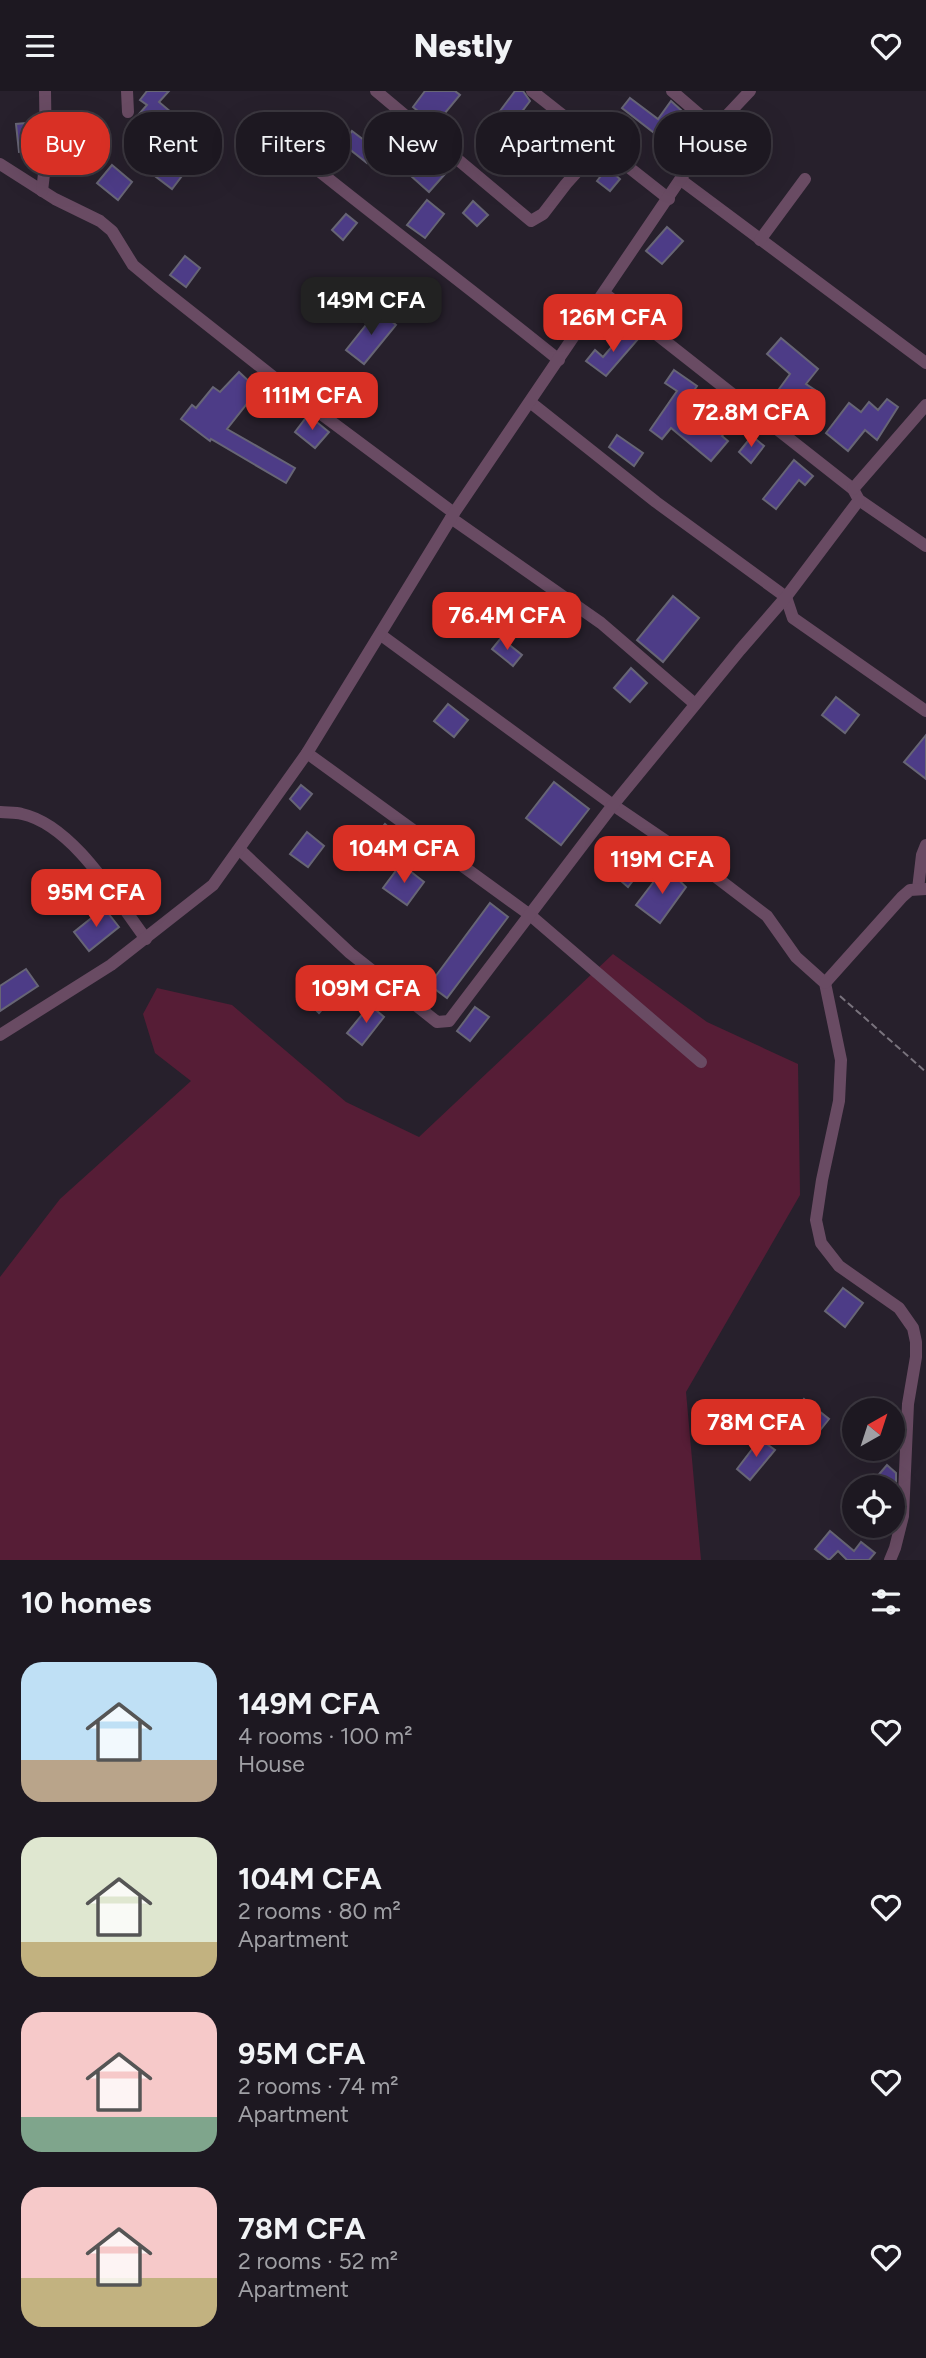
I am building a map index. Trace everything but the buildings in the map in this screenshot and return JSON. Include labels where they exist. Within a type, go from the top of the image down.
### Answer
[{"type":"street","points":[[42,191],[46,157],[45,91]]},
{"type":"street","points":[[127,91],[128,112]]},
{"type":"street","points":[[376,91],[476,175]]},
{"type":"street","points":[[532,91],[559,112]]},
{"type":"street","points":[[672,91],[696,112]]},
{"type":"street","points":[[730,112],[750,91]]},
{"type":"street","points":[[0,164],[55,199],[100,221],[112,231],[133,265],[157,285],[453,516],[601,623],[695,704]]},
{"type":"street","points":[[322,175],[460,279],[559,360]]},
{"type":"street","points":[[476,175],[531,221],[543,214],[574,175]]},
{"type":"street","points":[[639,175],[669,199]]},
{"type":"street","points":[[0,1035],[111,965],[214,885],[307,753],[453,516],[684,175]]},
{"type":"street","points":[[760,240],[805,179]]},
{"type":"street","points":[[681,180],[926,363]]},
{"type":"street","points":[[604,293],[856,495],[926,545]]},
{"type":"street","points":[[530,403],[656,502],[786,597],[793,618],[926,711]]},
{"type":"street","points":[[240,850],[350,953],[437,1022],[449,1021],[613,805],[786,597],[856,495],[926,405]]},
{"type":"street","points":[[381,635],[613,805],[691,858],[767,916],[796,957],[825,983],[841,1060],[839,1101],[816,1220],[821,1243],[839,1266],[899,1308],[913,1328],[916,1342],[908,1404],[903,1516],[890,1560]]},
{"type":"street","points":[[307,753],[530,915],[701,1062]]},
{"type":"street","points":[[0,812],[22,814],[49,825],[86,857],[146,939]]},
{"type":"street","points":[[825,983],[902,897],[911,890],[922,889],[922,855],[926,845]]},
{"type":"path","points":[[825,983],[926,1072]]},
{"type":"shaded area","points":[[613,954],[707,1022],[798,1064],[800,1195],[686,1392],[701,1560],[0,1560],[0,1277],[60,1199],[191,1081],[155,1053],[143,1014],[157,988],[232,1005],[346,1102],[419,1137]]}]
